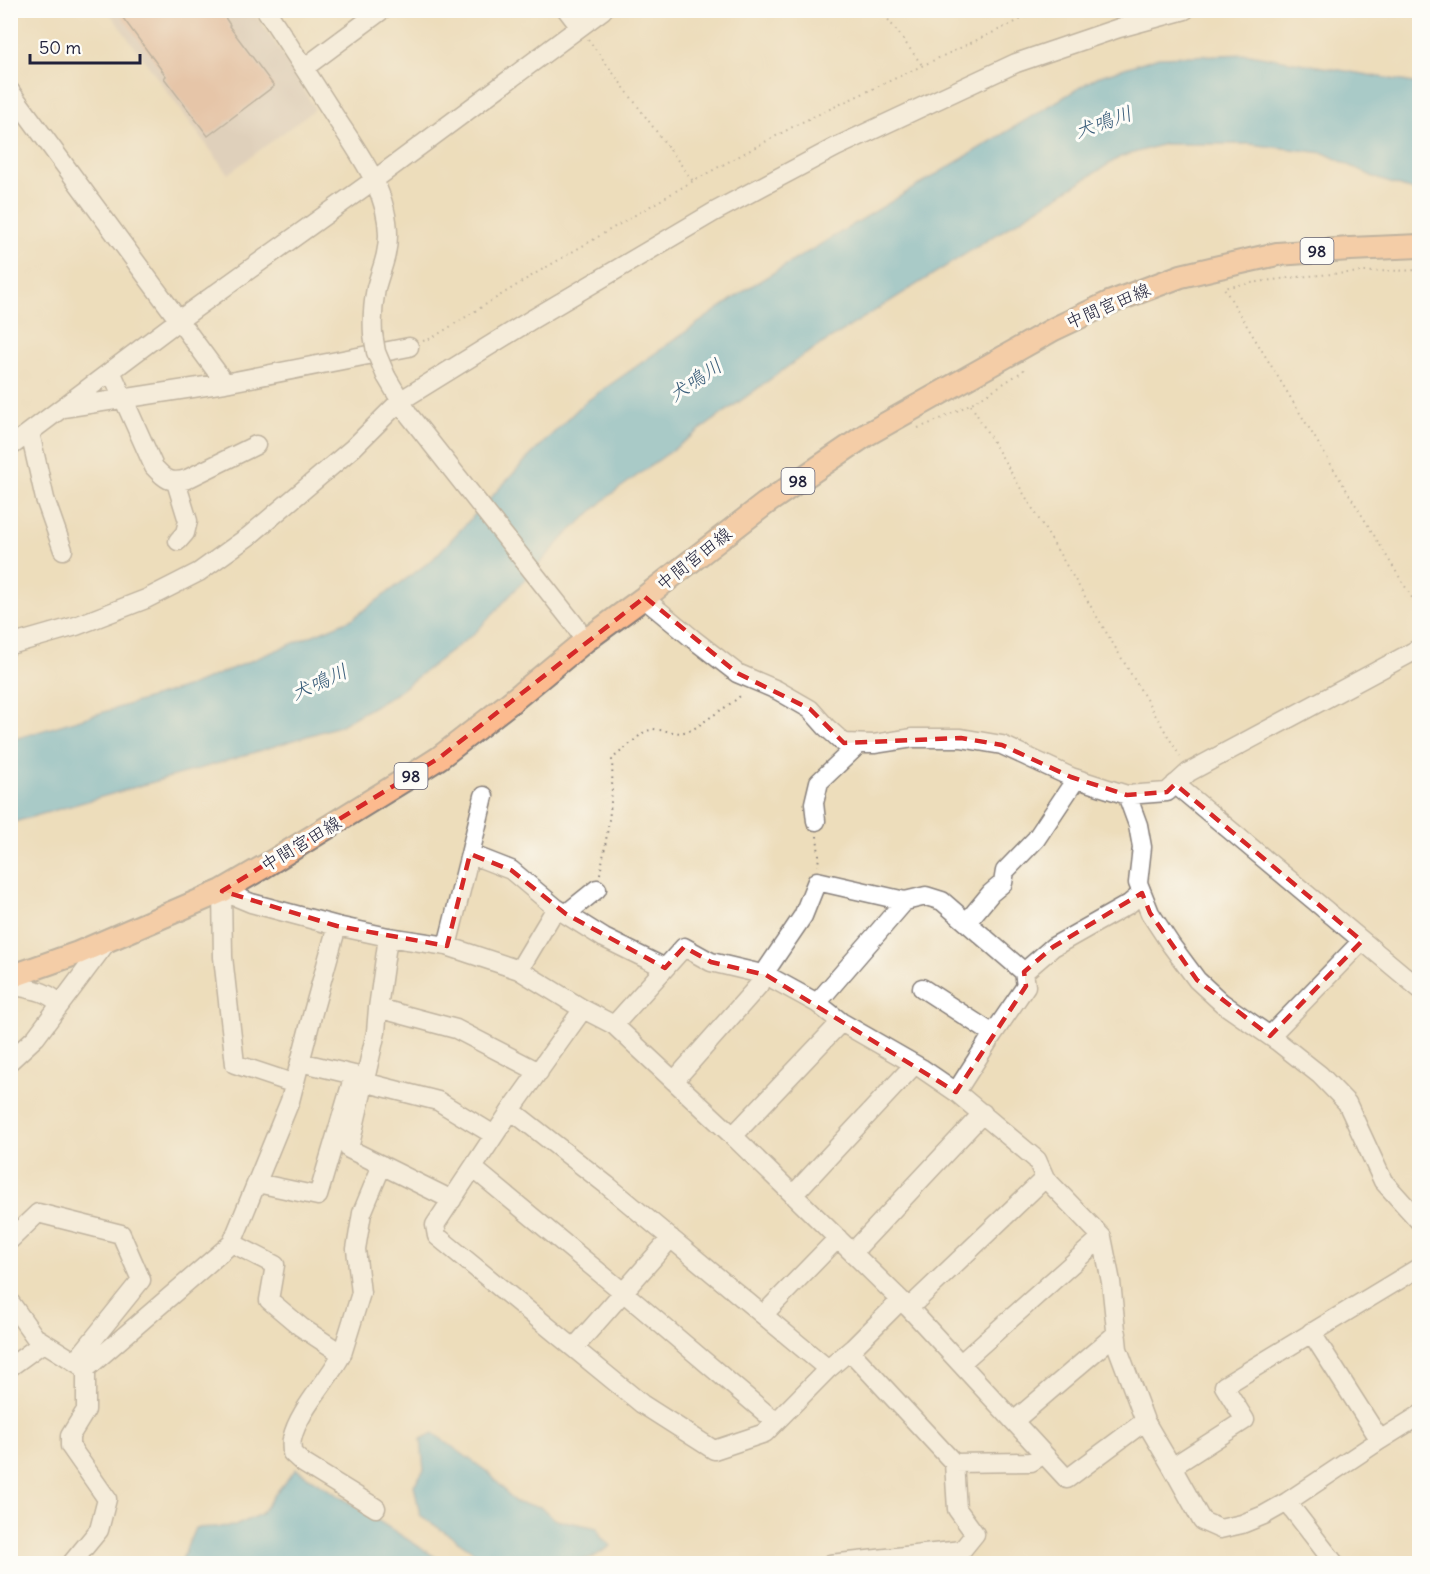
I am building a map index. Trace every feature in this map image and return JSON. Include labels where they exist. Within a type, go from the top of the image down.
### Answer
[{"type":"main road","name":"中間宮田線","points":[[10,977],[78,953],[222,891],[439,758],[511,702],[580,632],[645,597],[765,504],[866,435],[1054,329],[1109,303],[1181,276],[1277,254],[1419,246]]},
{"type":"street","points":[[266,10],[374,180],[387,216],[386,260],[376,288],[372,310],[376,352],[386,376],[405,408],[580,632]]},
{"type":"street","points":[[304,68],[382,10]]},
{"type":"street","points":[[567,10],[580,27]]},
{"type":"street","points":[[10,447],[179,320],[374,180],[603,10]]},
{"type":"street","points":[[10,645],[86,622],[146,599],[198,572],[249,536],[353,448],[405,408],[531,320],[714,212],[836,147],[1016,63],[1119,28],[1185,10]]},
{"type":"street","points":[[10,91],[225,382]]},
{"type":"street","points":[[62,408],[225,382],[409,347]]},
{"type":"street","points":[[111,371],[154,467],[163,477],[176,482],[187,479],[256,445]]},
{"type":"street","points":[[30,433],[45,499],[63,549]]},
{"type":"street","points":[[176,482],[188,521],[185,533],[178,541]]},
{"type":"street","points":[[645,597],[693,639],[737,673],[777,690],[810,709],[844,743],[858,745],[913,738],[961,738],[1002,745],[1076,779],[1127,795],[1167,792],[1189,772],[1419,648]]},
{"type":"street","points":[[816,821],[814,803],[819,782],[858,745]]},
{"type":"street","points":[[967,922],[1003,884],[1005,871],[1036,839],[1076,779]]},
{"type":"street","points":[[1175,784],[1419,989]]},
{"type":"street","points":[[1127,795],[1138,825],[1142,847],[1138,883],[1150,913],[1171,945],[1197,980],[1222,1003],[1270,1036],[1320,1075],[1347,1103],[1383,1181],[1419,1222]]},
{"type":"street","points":[[447,946],[484,796]]},
{"type":"street","points":[[470,854],[511,870],[561,911],[604,938],[665,968]]},
{"type":"street","points":[[674,1081],[759,985],[763,975],[803,916],[817,881],[905,901],[926,896],[942,901],[1024,972],[1026,986],[957,1092]]},
{"type":"street","points":[[519,970],[561,911],[597,889]]},
{"type":"street","points":[[295,1084],[235,1064],[223,957],[222,891],[251,903],[337,926],[447,946],[519,970],[614,1025],[733,1136],[905,1304],[1067,1479],[1145,1421]]},
{"type":"street","points":[[1024,972],[1053,947],[1129,903],[1142,893]]},
{"type":"street","points":[[817,1003],[905,901]]},
{"type":"street","points":[[81,1365],[232,1243],[290,1101],[337,926]]},
{"type":"street","points":[[388,937],[376,1032],[349,1149],[452,1200]]},
{"type":"street","points":[[10,1061],[36,1037],[110,939]]},
{"type":"street","points":[[1270,1036],[1362,941]]},
{"type":"street","points":[[614,1025],[684,947],[711,962],[763,975],[817,1003],[841,1022],[957,1092],[983,1113],[1037,1160],[1046,1178],[1102,1237],[1111,1282],[1119,1349],[1145,1421],[1202,1521],[1220,1529],[1242,1524],[1264,1515],[1419,1415]]},
{"type":"street","points":[[10,985],[47,993],[60,1005]]},
{"type":"street","points":[[922,988],[993,1034]]},
{"type":"street","points":[[378,1008],[456,1029],[539,1072]]},
{"type":"street","points":[[583,1009],[511,1110],[435,1225],[437,1236],[642,1404],[714,1450],[765,1433],[828,1369],[905,1304],[1046,1178]]},
{"type":"street","points":[[733,1136],[841,1022]]},
{"type":"street","points":[[257,1184],[318,1196],[354,1075],[300,1062]]},
{"type":"street","points":[[793,1195],[914,1065]]},
{"type":"street","points":[[364,1082],[438,1101],[494,1135]]},
{"type":"street","points":[[511,1110],[608,1186],[828,1369]]},
{"type":"street","points":[[853,1252],[983,1113]]},
{"type":"street","points":[[376,1508],[303,1463],[292,1453],[291,1441],[303,1414],[342,1354],[361,1293],[356,1250],[362,1212],[382,1165]]},
{"type":"street","points":[[473,1168],[776,1422]]},
{"type":"street","points":[[10,1239],[38,1213],[121,1234],[141,1280],[81,1365],[86,1410],[70,1436],[70,1446],[107,1499],[99,1530],[71,1563]]},
{"type":"street","points":[[961,1363],[1102,1237]]},
{"type":"street","points":[[574,1348],[671,1238]]},
{"type":"street","points":[[764,1314],[838,1238]]},
{"type":"street","points":[[232,1243],[274,1265],[269,1300],[301,1326],[342,1354]]},
{"type":"street","points":[[1172,1467],[1245,1420],[1224,1386],[1419,1267]]},
{"type":"street","points":[[10,1302],[35,1337],[81,1365]]},
{"type":"street","points":[[1311,1332],[1380,1440]]},
{"type":"street","points":[[1014,1421],[1117,1333]]},
{"type":"street","points":[[10,1367],[43,1343]]},
{"type":"street","points":[[831,1563],[962,1550],[975,1534],[957,1509],[954,1462],[850,1351]]},
{"type":"street","points":[[954,1462],[1031,1462],[1044,1454]]},
{"type":"street","points":[[1287,1502],[1335,1563]]},
{"type":"path","points":[[881,10],[922,66]]},
{"type":"path","points":[[409,347],[432,338],[533,275],[693,181],[800,123],[1041,10]]},
{"type":"path","points":[[580,27],[693,181]]},
{"type":"path","points":[[1419,270],[1326,274],[1224,288],[1419,611]]},
{"type":"path","points":[[971,405],[1189,772]]},
{"type":"path","points":[[597,889],[611,801],[612,759],[644,732],[653,729],[680,733],[692,730],[737,699],[753,680]]},
{"type":"path","points":[[816,821],[819,855],[817,881]]},
{"type":"highlighted area","points":[[645,597],[737,673],[810,709],[844,743],[961,738],[1002,745],[1071,777],[1127,795],[1167,792],[1175,784],[1362,941],[1270,1036],[1197,980],[1150,913],[1142,893],[1053,947],[1024,972],[1026,986],[956,1092],[766,975],[711,962],[684,947],[665,968],[566,914],[511,870],[470,854],[447,946],[337,926],[222,891],[439,758]]},
{"type":"shaded area","points":[[108,11],[253,11],[315,109],[228,174]]},
{"type":"water","name":"犬鳴川","points":[[1249,54],[1419,84],[1419,192],[1378,179],[1324,153],[1249,144],[1164,144],[1120,157],[801,357],[609,496],[566,535],[476,632],[392,696],[339,726],[11,823],[11,740],[190,686],[352,619],[433,559],[527,459],[584,403],[750,287],[1097,77],[1159,57]]},
{"type":"water","points":[[433,1433],[489,1473],[516,1503],[541,1507],[554,1519],[598,1528],[601,1537],[611,1546],[592,1558],[565,1563],[490,1563],[420,1515],[414,1485],[424,1470],[421,1439]]},
{"type":"water","points":[[296,1469],[445,1563],[180,1564],[195,1528],[235,1526],[261,1514]]},
{"type":"building","points":[[117,10],[220,10],[229,26],[274,86],[208,136]]}]
